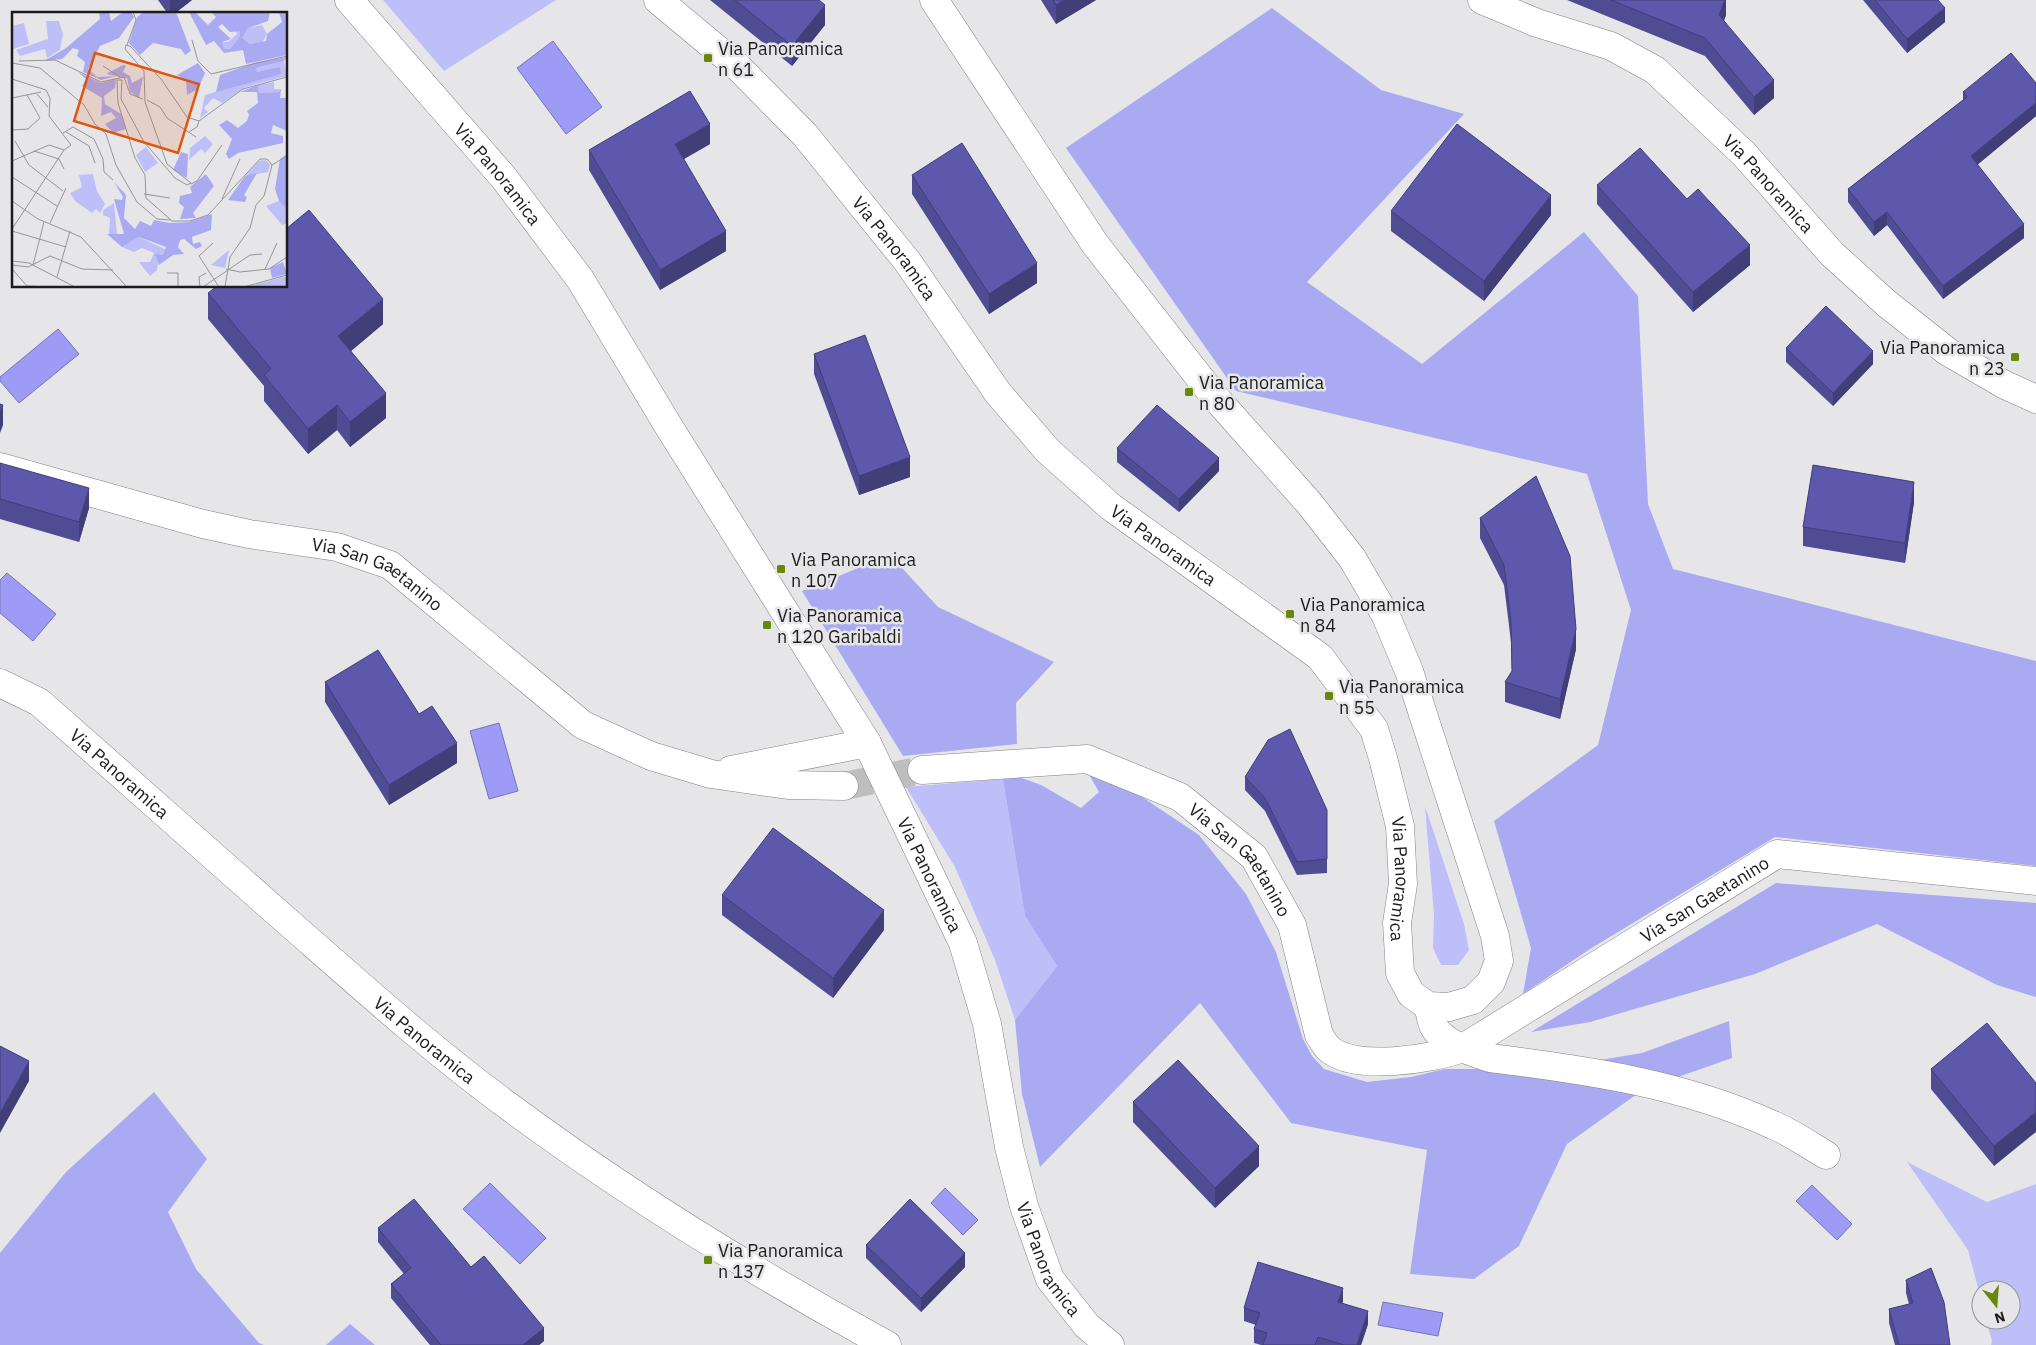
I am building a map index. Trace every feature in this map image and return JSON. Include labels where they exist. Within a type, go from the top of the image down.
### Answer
[{"type":"street","name":"Via Panoramica","points":[[349,0],[504,178],[580,279],[674,435],[867,743],[963,943],[987,1024],[1009,1147],[1024,1206],[1050,1279],[1087,1326],[1110,1345]]},
{"type":"street","name":"Via Panoramica","points":[[658,0],[736,65],[805,135],[907,261],[998,393],[1048,451],[1111,507],[1320,657],[1374,729],[1383,758],[1400,826],[1403,884],[1397,923],[1400,973],[1411,994],[1428,1006]]},
{"type":"street","points":[[934,0],[1095,244],[1214,396],[1309,502],[1352,558],[1386,616],[1410,671],[1496,936],[1499,961],[1491,982],[1473,1000],[1449,1008],[1428,1006],[1434,1026],[1446,1038],[1463,1048],[1490,1058],[1633,1078],[1733,1108],[1775,1125],[1826,1155]]},
{"type":"street","name":"Via Panoramica","points":[[1482,0],[1537,23],[1611,46],[1655,70],[1744,154],[1832,254],[1886,303],[1948,352],[2036,399]]},
{"type":"street","name":"Via San Gaetanino","points":[[0,467],[203,524],[249,534],[337,547],[390,565],[583,725],[651,756],[711,774],[788,785],[844,786]]},
{"type":"street","name":"Via Panoramica","points":[[0,683],[39,702],[382,1005],[509,1107],[602,1172],[707,1240],[808,1302],[888,1345]]},
{"type":"street","name":"Via San Gaetanino","points":[[711,774],[867,743]]},
{"type":"street","name":"Via San Gaetanino","points":[[922,770],[1087,759],[1180,797],[1254,857],[1292,925],[1318,1035],[1329,1049],[1352,1058],[1377,1062],[1443,1056],[1463,1048],[1777,854],[2036,881]]},
{"type":"shaded area","points":[[383,0],[556,0],[444,71]]},
{"type":"shaded area","points":[[1272,8],[1381,90],[1464,114],[1307,282],[1422,364],[1584,232],[1638,296],[1648,504],[1673,569],[2036,661],[2036,866],[1775,837],[1590,949],[1523,994],[1531,948],[1494,821],[1598,745],[1631,610],[1587,474],[1236,391],[1066,148]]},
{"type":"shaded area","points":[[553,41],[602,107],[566,134],[517,68]]},
{"type":"shaded area","points":[[58,329],[79,354],[19,403],[0,381],[0,377]]},
{"type":"shaded area","points":[[890,555],[938,607],[1054,662],[1016,703],[1017,744],[903,756],[802,591]]},
{"type":"shaded area","points":[[7,573],[56,614],[33,641],[0,613],[0,580]]},
{"type":"shaded area","points":[[499,723],[518,791],[489,799],[470,731]]},
{"type":"shaded area","points":[[1088,773],[1136,793],[1199,835],[1246,894],[1276,952],[1303,1039],[1312,1056],[1324,1069],[1367,1082],[1411,1077],[1445,1069],[1546,1069],[1642,1053],[1729,1021],[1732,1058],[1644,1089],[1567,1144],[1519,1246],[1474,1279],[1410,1274],[1427,1150],[1291,1123],[1200,1003],[1040,1167],[1022,1094],[1015,1020],[1057,966],[1025,916],[1003,779],[1019,777],[1041,785],[1081,808],[1099,792]]},
{"type":"shaded area","points":[[1003,779],[1025,916],[1057,966],[1015,1020],[995,960],[955,867],[906,787]]},
{"type":"shaded area","points":[[1425,806],[1464,924],[1469,950],[1458,965],[1441,965],[1433,948],[1434,915]]},
{"type":"shaded area","points":[[1776,883],[2036,903],[2036,997],[1997,985],[1877,924],[1755,974],[1590,1022],[1531,1032]]},
{"type":"shaded area","points":[[154,1092],[207,1159],[168,1212],[196,1269],[259,1343],[264,1345],[0,1345],[0,1253],[66,1172]]},
{"type":"shaded area","points":[[1907,1162],[1987,1202],[2036,1184],[2036,1345],[1991,1345],[1992,1341],[1989,1330],[2021,1330],[2021,1280],[1976,1280],[1968,1250]]},
{"type":"shaded area","points":[[490,1183],[546,1238],[520,1264],[463,1209]]},
{"type":"shaded area","points":[[1812,1185],[1852,1224],[1837,1240],[1796,1201]]},
{"type":"shaded area","points":[[945,1188],[978,1220],[963,1235],[931,1203]]},
{"type":"shaded area","points":[[1383,1302],[1443,1313],[1438,1336],[1378,1325]]},
{"type":"shaded area","points":[[350,1324],[375,1345],[326,1345]]},
{"type":"building","points":[[735,0],[819,0],[825,5],[792,46]]},
{"type":"building","points":[[1053,0],[1064,0],[1056,5]]},
{"type":"building","points":[[1611,0],[1725,0],[1719,15],[1774,80],[1754,97],[1705,38]]},
{"type":"building","points":[[1875,0],[1938,0],[1945,8],[1907,39]]},
{"type":"building","points":[[2011,53],[2036,83],[2036,103],[1971,156],[2024,224],[1943,286],[1887,212],[1874,222],[1848,189],[1967,97],[1963,92]]},
{"type":"building","points":[[690,91],[710,124],[675,144],[726,231],[660,270],[589,150]]},
{"type":"building","points":[[1457,124],[1551,195],[1484,281],[1391,211]]},
{"type":"building","points":[[962,143],[1037,263],[989,294],[912,175]]},
{"type":"building","points":[[1640,148],[1687,199],[1698,189],[1750,245],[1693,292],[1597,185]]},
{"type":"building","points":[[309,210],[383,299],[338,336],[386,393],[350,422],[337,405],[308,429],[264,375],[271,369],[208,293],[214,288],[288,288],[288,227]]},
{"type":"building","points":[[1826,306],[1873,351],[1833,393],[1786,348]]},
{"type":"building","points":[[865,335],[910,457],[859,476],[814,354]]},
{"type":"building","points":[[1157,405],[1219,458],[1179,499],[1117,448]]},
{"type":"building","points":[[0,463],[89,488],[79,522],[0,499]]},
{"type":"building","points":[[1813,465],[1914,482],[1905,543],[1803,527]]},
{"type":"building","points":[[1536,476],[1570,556],[1576,629],[1560,699],[1505,682],[1512,671],[1511,622],[1504,565],[1480,518]]},
{"type":"building","points":[[378,650],[419,714],[432,706],[457,743],[389,785],[325,682]]},
{"type":"building","points":[[1290,729],[1327,810],[1327,859],[1297,862],[1265,798],[1245,777],[1268,740]]},
{"type":"building","points":[[773,828],[884,910],[833,978],[722,895]]},
{"type":"building","points":[[1987,1023],[2036,1083],[2036,1112],[1994,1146],[1931,1069]]},
{"type":"building","points":[[0,1046],[29,1061],[0,1113]]},
{"type":"building","points":[[1178,1060],[1259,1146],[1215,1188],[1133,1102]]},
{"type":"building","points":[[414,1199],[471,1267],[484,1256],[544,1328],[523,1345],[441,1345],[391,1284],[411,1268],[378,1228]]},
{"type":"building","points":[[910,1199],[965,1253],[921,1298],[866,1245]]},
{"type":"building","points":[[1258,1262],[1343,1288],[1338,1302],[1368,1311],[1357,1345],[1344,1345],[1318,1337],[1315,1345],[1263,1345],[1267,1333],[1254,1329],[1260,1313],[1244,1308]]},
{"type":"building","points":[[1931,1268],[1944,1302],[1950,1345],[1899,1345],[1889,1309],[1913,1303],[1906,1280]]},
{"type":"tunnel","points":[[844,786],[922,770]]},
{"type":"place","name":"Via Panoramica n 61","points":[[708,58]]},
{"type":"place","name":"Via Panoramica n 23","points":[[2015,357]]},
{"type":"place","name":"Via Panoramica n 80","points":[[1189,392]]},
{"type":"place","name":"Via Panoramica n 107","points":[[781,569]]},
{"type":"place","name":"Via Panoramica n 84","points":[[1290,614]]},
{"type":"place","name":"Via Panoramica n 120 Garibaldi","points":[[767,625]]},
{"type":"place","name":"Via Panoramica n 55","points":[[1329,696]]},
{"type":"place","name":"Via Panoramica n 137","points":[[708,1260]]}]
